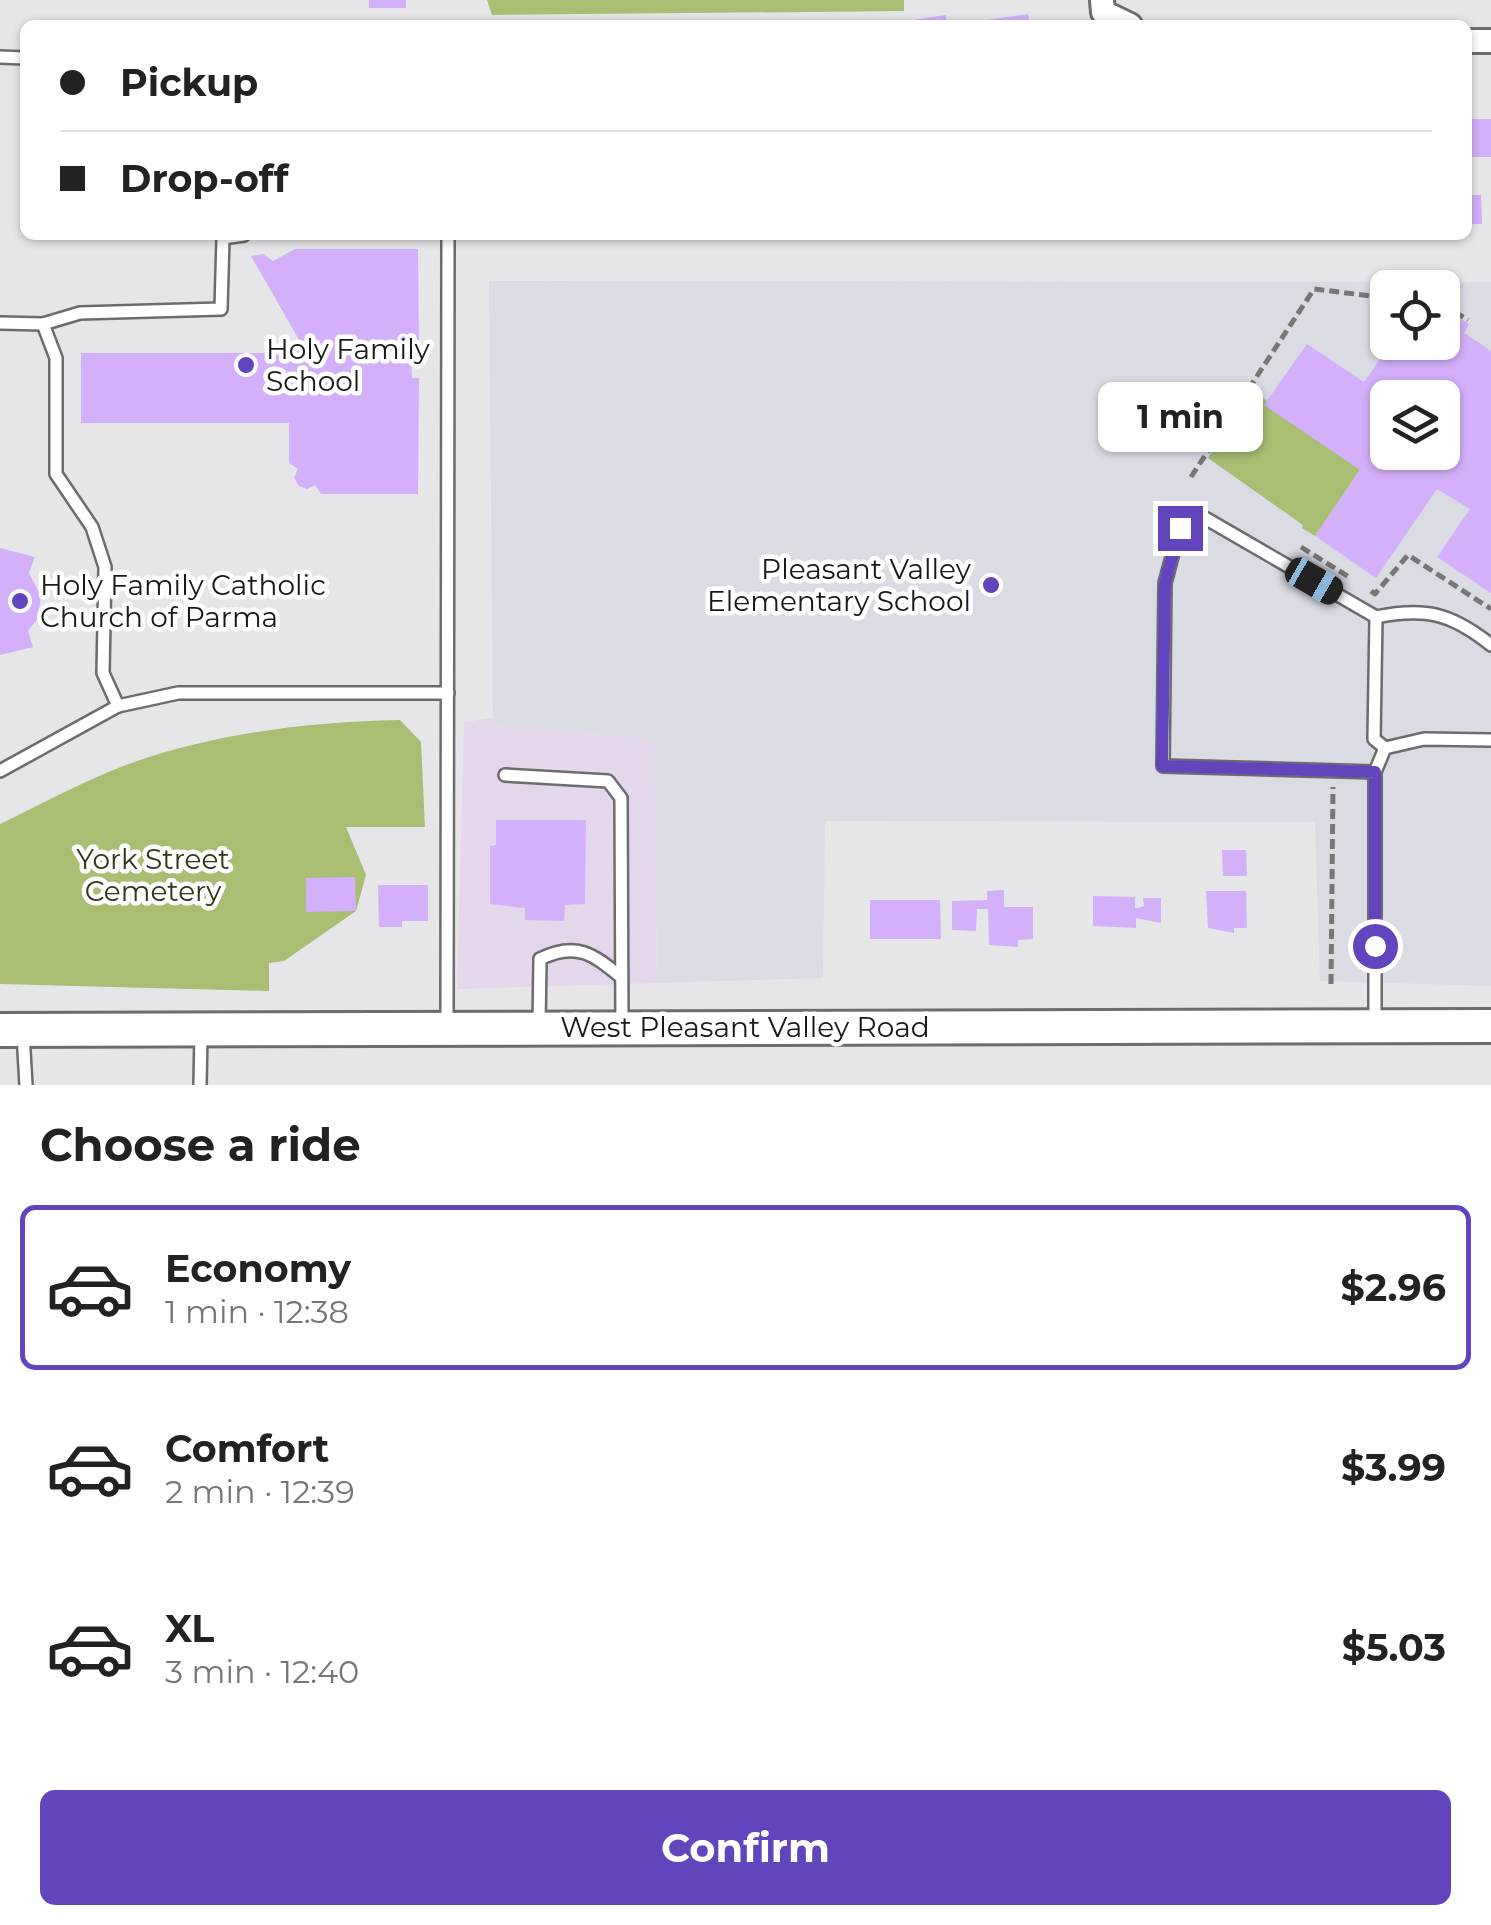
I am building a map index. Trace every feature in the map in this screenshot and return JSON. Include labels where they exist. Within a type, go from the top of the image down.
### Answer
[{"type":"main road","name":"West Pleasant Valley Road","points":[[11,1030],[1491,1026]]},
{"type":"lane","points":[[0,323],[43,324],[80,312],[221,309],[223,240]]},
{"type":"lane","points":[[447,1027],[448,240]]},
{"type":"lane","points":[[43,324],[56,358],[56,474],[92,528],[104,567],[103,673],[118,706]]},
{"type":"lane","points":[[1375,772],[1162,766],[1165,583],[1180,528],[1206,518],[1376,618],[1407,610],[1434,612],[1491,645]]},
{"type":"lane","points":[[1376,618],[1374,739],[1385,748]]},
{"type":"lane","points":[[0,771],[118,706],[178,693],[448,693]]},
{"type":"lane","points":[[1385,748],[1424,740],[1491,740]]},
{"type":"lane","points":[[1376,1026],[1375,772],[1385,748]]},
{"type":"lane","points":[[505,776],[608,781],[621,798],[622,1027]]},
{"type":"lane","points":[[539,1027],[540,959],[554,952],[577,950],[594,955],[622,977]]},
{"type":"lane","points":[[200,1085],[201,1028]]},
{"type":"lane","points":[[11,1030],[26,1085]]},
{"type":"path","points":[[1191,478],[1314,289],[1370,296]]},
{"type":"path","points":[[1460,315],[1468,320]]},
{"type":"path","points":[[1300,547],[1375,594],[1408,555],[1491,609]]},
{"type":"path","points":[[1331,984],[1333,786]]},
{"type":"shaded area","name":"Pleasant Valley Elementary School","points":[[489,281],[1370,282],[1370,360],[1460,360],[1460,282],[1491,282],[1491,986],[1320,981],[1315,822],[825,821],[823,978],[657,983],[654,739],[493,726]]},
{"type":"shaded area","points":[[493,718],[493,726],[654,739],[657,983],[457,989],[464,722]]},
{"type":"green space","points":[[487,0],[904,0],[904,11],[492,15]]},
{"type":"green space","points":[[1252,390],[1360,470],[1315,536],[1208,458]]},
{"type":"green space","name":"York Street Cemetery","points":[[400,720],[421,742],[425,827],[346,827],[366,875],[356,911],[284,961],[269,963],[269,991],[0,984],[0,824],[110,771],[193,745],[296,727]]},
{"type":"building","points":[[369,0],[406,0],[406,8],[369,8]]},
{"type":"building","points":[[1028,14],[1029,20],[986,20]]},
{"type":"building","points":[[946,15],[946,20],[912,20]]},
{"type":"building","points":[[1472,119],[1491,119],[1491,157],[1472,157]]},
{"type":"building","points":[[1472,195],[1481,195],[1482,224],[1472,224]]},
{"type":"building","name":"Holy Family School","points":[[295,249],[418,249],[419,346],[411,346],[412,378],[419,378],[418,494],[321,494],[315,485],[307,489],[299,486],[294,478],[298,469],[289,463],[289,423],[81,423],[81,353],[295,353],[302,345],[251,256],[263,254],[273,261]]},
{"type":"building","points":[[1460,319],[1469,324],[1464,333],[1491,351],[1491,593],[1437,557],[1470,509],[1437,489],[1376,578],[1315,536],[1360,470],[1264,405],[1307,344],[1364,382],[1379,360],[1460,360]]},
{"type":"building","name":"Holy Family Catholic Church of Parma","points":[[0,548],[35,557],[29,573],[41,596],[38,618],[28,631],[33,647],[0,655]]},
{"type":"building","points":[[496,820],[586,820],[585,904],[565,905],[564,921],[525,920],[525,908],[490,904],[490,846],[496,845]]},
{"type":"building","points":[[1222,850],[1246,850],[1247,876],[1223,876]]},
{"type":"building","points":[[355,877],[356,911],[306,912],[306,878]]},
{"type":"building","points":[[378,885],[428,885],[428,921],[402,921],[402,927],[379,927]]},
{"type":"building","points":[[1004,890],[1004,907],[1033,907],[1033,939],[1018,940],[1018,947],[989,945],[988,909],[977,909],[976,931],[952,930],[952,901],[987,900],[987,891]]},
{"type":"building","points":[[1206,891],[1246,891],[1247,928],[1234,928],[1234,933],[1208,928]]},
{"type":"building","points":[[1093,896],[1135,897],[1135,908],[1144,906],[1143,898],[1161,898],[1161,923],[1136,918],[1136,928],[1093,926]]},
{"type":"building","points":[[870,900],[940,900],[941,939],[870,939]]},
{"type":"place","name":"Holy Family School","points":[[246,365]]},
{"type":"place","name":"Pleasant Valley Elementary School","points":[[991,585]]},
{"type":"place","name":"Holy Family Catholic Church of Parma","points":[[20,601]]},
{"type":"route","points":[[1180,528],[1165,583],[1162,766],[1375,772],[1375,946]]}]
